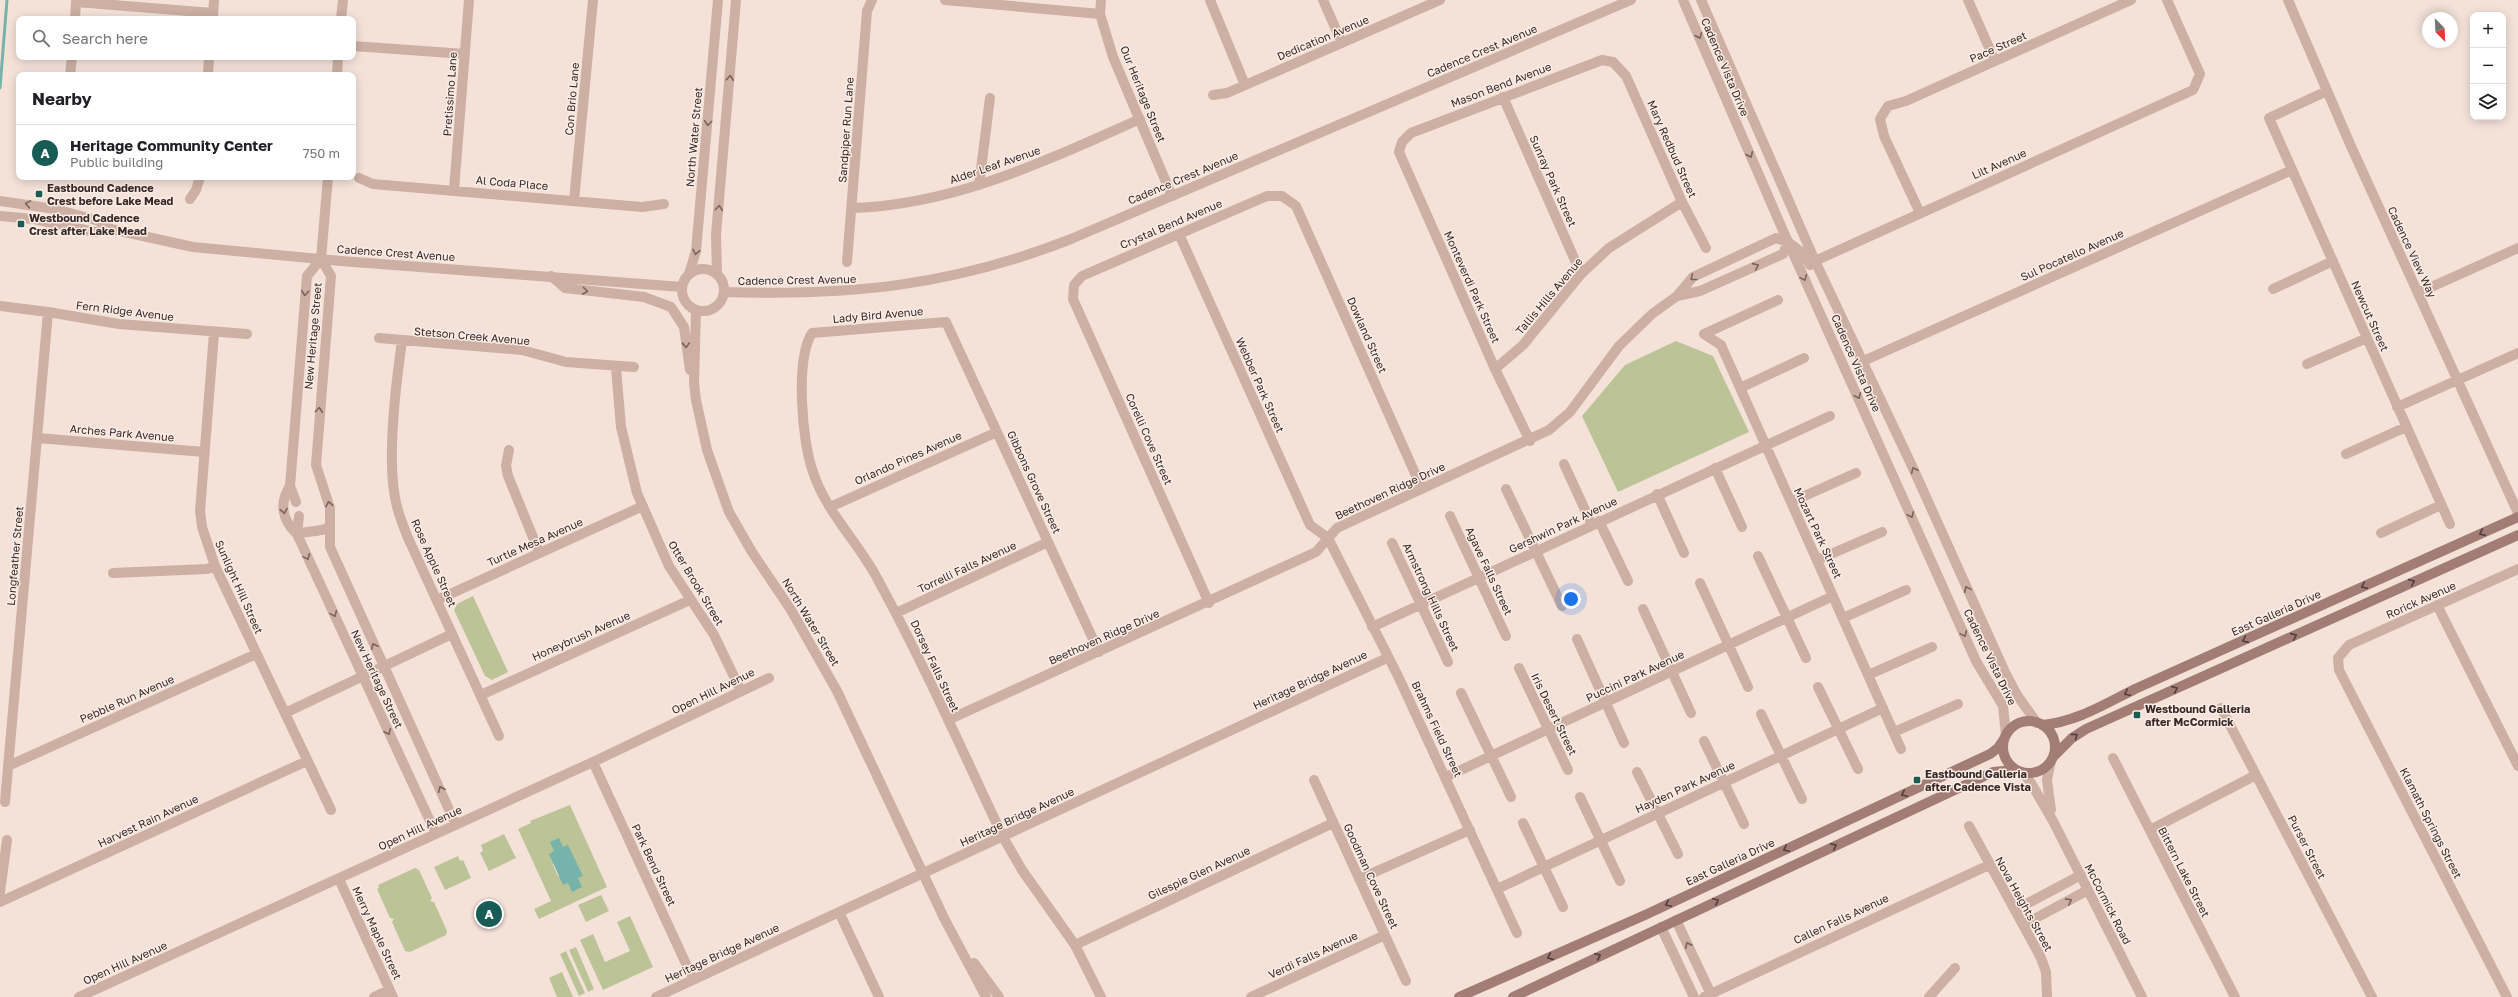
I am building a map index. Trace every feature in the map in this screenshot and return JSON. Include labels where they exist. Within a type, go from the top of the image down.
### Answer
[{"type":"main road","name":"East Galleria Drive","points":[[2040,724],[2062,723],[2078,717],[2142,686],[2518,516]]},
{"type":"main road","points":[[1512,997],[1994,772],[2039,771],[2070,740],[2086,729],[2518,534]]},
{"type":"main road","points":[[2019,771],[2004,756],[2005,737],[2012,727],[2021,722],[2040,724],[2050,732],[2054,742],[2052,759]]},
{"type":"main road","name":"East Galleria Drive","points":[[1459,997],[1652,912],[1996,751],[2005,737]]},
{"type":"street","points":[[75,16],[76,2],[213,16],[214,0]]},
{"type":"street","points":[[341,16],[343,0]]},
{"type":"street","name":"Pretissimo Lane","points":[[454,190],[469,0]]},
{"type":"street","name":"Con Brio Lane","points":[[574,201],[593,0]]},
{"type":"street","name":"North Water Street","points":[[689,274],[696,251],[718,0]]},
{"type":"street","points":[[717,274],[716,235],[736,0]]},
{"type":"street","name":"Sandpiper Run Lane","points":[[847,262],[867,10],[872,0]]},
{"type":"street","points":[[945,0],[1100,14]]},
{"type":"street","name":"Our Heritage Street","points":[[1101,0],[1100,14],[1113,57],[1172,196]]},
{"type":"street","points":[[1210,0],[1246,85]]},
{"type":"street","points":[[1323,0],[1342,43]]},
{"type":"street","name":"Dedication Avenue","points":[[1213,95],[1246,85],[1439,0]]},
{"type":"street","name":"Cadence Crest Avenue","points":[[724,292],[844,292],[946,278],[1046,248],[1172,196],[1632,0]]},
{"type":"street","name":"Cadence Vista Drive","points":[[1683,0],[1788,242],[1976,661],[2003,706],[2005,737]]},
{"type":"street","name":"Cadence Vista Drive","points":[[1701,0],[1796,220],[1861,362],[1912,466],[2005,672],[2017,695],[2040,724]]},
{"type":"street","points":[[1968,0],[1995,61]]},
{"type":"street","name":"Pace Street","points":[[1920,214],[1884,136],[1880,119],[1888,106],[1906,101],[2131,0]]},
{"type":"street","name":"Lilt Avenue","points":[[1815,261],[2193,90],[2200,74],[2167,0]]},
{"type":"street","name":"Cadence View Way","points":[[2288,0],[2327,91],[2518,513]]},
{"type":"street","points":[[356,46],[465,54]]},
{"type":"street","points":[[70,72],[72,60]]},
{"type":"street","points":[[208,72],[209,60]]},
{"type":"street","points":[[337,72],[338,60]]},
{"type":"street","name":"Mason Bend Avenue","points":[[1402,142],[1411,133],[1503,97],[1602,60],[1613,62]]},
{"type":"street","name":"Mary Redbud Street","points":[[1613,62],[1626,76],[1682,202],[1706,248]]},
{"type":"street","name":"Newcut Street","points":[[2327,91],[2269,118],[2450,524]]},
{"type":"street","name":"Sunray Park Street","points":[[1503,97],[1581,274]]},
{"type":"street","points":[[979,185],[990,98]]},
{"type":"street","points":[[1727,101],[1746,102]]},
{"type":"street","name":"Alder Leaf Avenue","points":[[852,208],[882,207],[941,196],[979,185],[1058,156],[1140,119]]},
{"type":"street","name":"Monteverdi Park Street","points":[[1402,142],[1399,152],[1495,368],[1530,441]]},
{"type":"street","name":"Sul Pocatello Avenue","points":[[1861,362],[2292,170]]},
{"type":"street","name":"Al Coda Place","points":[[359,178],[373,184],[642,207],[664,204]]},
{"type":"street","points":[[190,199],[196,190],[199,180]]},
{"type":"street","points":[[320,259],[328,180]]},
{"type":"street","name":"Crystal Bend Avenue","points":[[1074,285],[1082,276],[1267,196],[1282,196]]},
{"type":"street","name":"Dowland Street","points":[[1282,196],[1296,206],[1422,489]]},
{"type":"street","name":"Cadence Crest Avenue","points":[[0,200],[55,209],[99,221],[111,229],[194,247],[320,259],[682,287]]},
{"type":"street","name":"Tallis Hills Avenue","points":[[1495,368],[1523,345],[1581,274],[1609,248],[1682,202]]},
{"type":"street","name":"Cadence Crest Avenue","points":[[0,216],[42,221],[95,232],[111,229]]},
{"type":"street","points":[[1796,220],[1788,242],[1804,254],[1827,288]]},
{"type":"street","name":"Webber Park Street","points":[[1179,234],[1310,525],[1328,538]]},
{"type":"street","name":"Beethoven Ridge Drive","points":[[948,720],[1316,552],[1337,528],[1530,441],[1550,430],[1570,412],[1619,346],[1652,314],[1677,296],[1693,277],[1776,238],[1788,242],[1784,254],[1700,291],[1677,296]]},
{"type":"street","points":[[2418,293],[2518,248]]},
{"type":"street","name":"New Heritage Street","points":[[296,502],[290,486],[307,276],[320,259],[331,276],[316,465],[328,499],[330,547],[334,559],[456,824]]},
{"type":"street","points":[[2273,289],[2333,261]]},
{"type":"street","points":[[706,269],[717,274],[721,280],[724,292],[716,306],[710,310],[696,310],[685,301],[682,287],[689,274],[706,269]]},
{"type":"street","points":[[551,276],[565,288],[644,297],[671,307],[684,327],[686,353],[694,383]]},
{"type":"street","name":"Corelli Cove Street","points":[[1074,285],[1073,299],[1209,602]]},
{"type":"street","name":"Mozart Park Street","points":[[1778,300],[1704,334],[1721,345],[1764,445],[1834,596],[1901,749]]},
{"type":"street","name":"Fern Ridge Avenue","points":[[0,306],[48,312],[119,324],[247,334]]},
{"type":"street","name":"North Water Street","points":[[696,310],[694,383],[707,450],[729,512],[752,552],[791,610],[837,691],[954,936],[986,997]]},
{"type":"street","name":"Longfeather Street","points":[[5,802],[48,312]]},
{"type":"street","name":"Lady Bird Avenue","points":[[812,333],[946,322]]},
{"type":"street","name":"Gibbons Grove Street","points":[[946,322],[1099,652]]},
{"type":"street","name":"Sunlight Hill Street","points":[[214,332],[200,511],[202,527],[215,566],[330,810]]},
{"type":"street","name":"Dorsey Falls Street","points":[[812,333],[804,354],[802,428],[813,474],[830,507],[872,568],[896,613],[1003,836],[1022,870],[1075,945],[1101,997]]},
{"type":"street","name":"Stetson Creek Avenue","points":[[379,338],[522,350],[566,362],[616,368],[634,367]]},
{"type":"street","points":[[2307,364],[2367,338]]},
{"type":"street","name":"Rose Apple Street","points":[[402,341],[393,437],[394,492],[408,538],[499,736]]},
{"type":"street","points":[[2398,407],[2518,353]]},
{"type":"street","points":[[1740,388],[1804,358]]},
{"type":"street","name":"Otter Brook Street","points":[[616,368],[621,427],[626,453],[642,506],[669,566],[725,655],[741,691]]},
{"type":"street","name":"Gershwin Park Avenue","points":[[1372,627],[1657,494],[1830,416]]},
{"type":"street","points":[[2346,454],[2406,427]]},
{"type":"street","name":"Orlando Pines Avenue","points":[[830,507],[997,432]]},
{"type":"street","name":"Arches Park Avenue","points":[[38,438],[204,452]]},
{"type":"street","points":[[509,450],[506,466],[508,476],[540,552]]},
{"type":"street","points":[[1564,464],[1628,581]]},
{"type":"street","points":[[1715,468],[1742,527]]},
{"type":"street","points":[[1791,502],[1856,473]]},
{"type":"street","name":"New Heritage Street","points":[[290,486],[284,496],[283,508],[288,524],[297,534],[436,834]]},
{"type":"street","points":[[1506,489],[1562,606]]},
{"type":"street","points":[[1657,494],[1684,553]]},
{"type":"street","points":[[2381,532],[2441,505]]},
{"type":"street","name":"Turtle Mesa Avenue","points":[[437,600],[642,506]]},
{"type":"street","points":[[299,516],[297,534],[307,531],[321,531],[330,527]]},
{"type":"street","name":"Agave Falls Street","points":[[1450,516],[1506,636]]},
{"type":"street","points":[[1817,560],[1882,532]]},
{"type":"street","name":"Brahms Field Street","points":[[1328,538],[1387,658],[1398,676],[1517,933]]},
{"type":"street","name":"Torrelli Falls Avenue","points":[[896,613],[1048,542]]},
{"type":"street","name":"Armstrong Hills Street","points":[[1392,543],[1448,662]]},
{"type":"street","points":[[1758,556],[1806,658]]},
{"type":"street","points":[[113,572],[207,569],[215,566]]},
{"type":"street","name":"Rorick Avenue","points":[[2338,658],[2349,645],[2518,569]]},
{"type":"street","points":[[1700,583],[1748,688]]},
{"type":"street","points":[[1843,618],[1906,590]]},
{"type":"street","name":"Puccini Park Avenue","points":[[1446,777],[1834,596]]},
{"type":"street","name":"Honeybrush Avenue","points":[[481,695],[690,600]]},
{"type":"street","points":[[2437,605],[2518,766]]},
{"type":"street","points":[[1643,609],[1691,714]]},
{"type":"street","points":[[285,713],[452,634]]},
{"type":"street","points":[[1577,639],[1624,743]]},
{"type":"street","points":[[1868,675],[1932,647]]},
{"type":"street","name":"Pebble Run Avenue","points":[[8,766],[256,654]]},
{"type":"street","name":"Heritage Bridge Avenue","points":[[656,997],[1387,658]]},
{"type":"street","name":"Klamath Springs Street","points":[[2338,658],[2339,670],[2505,996]]},
{"type":"street","name":"Iris Desert Street","points":[[1518,668],[1568,770]]},
{"type":"street","name":"Open Hill Avenue","points":[[79,997],[593,762],[769,678]]},
{"type":"street","points":[[1818,687],[1858,769]]},
{"type":"street","points":[[1462,693],[1511,797]]},
{"type":"street","points":[[1894,732],[1958,704]]},
{"type":"street","name":"Hayden Park Avenue","points":[[1497,889],[1883,708]]},
{"type":"street","name":"Purser Street","points":[[2221,708],[2372,997]]},
{"type":"street","points":[[1761,714],[1802,799]]},
{"type":"street","points":[[1704,741],[1744,824]]},
{"type":"street","name":"Bittern Lake Street","points":[[2113,758],[2235,997]]},
{"type":"street","name":"McCormick Road","points":[[2052,759],[2047,790],[2053,821]]},
{"type":"street","name":"Harvest Rain Avenue","points":[[0,902],[307,761]]},
{"type":"street","name":"Park Bend Street","points":[[593,762],[693,979]]},
{"type":"street","name":"McCormick Road","points":[[2019,771],[2032,783],[2053,821],[2142,997]]},
{"type":"street","points":[[1637,772],[1678,854]]},
{"type":"street","points":[[2150,830],[2256,775]]},
{"type":"street","name":"Goodman Cove Street","points":[[1314,780],[1406,981]]},
{"type":"street","points":[[1580,797],[1620,881]]},
{"type":"street","name":"Gilespie Glen Avenue","points":[[1075,945],[1333,823]]},
{"type":"street","points":[[1523,824],[1563,907]]},
{"type":"street","name":"Nova Heights Street","points":[[1969,826],[2041,958],[2046,972],[2047,997]]},
{"type":"street","points":[[1359,879],[1470,830]]},
{"type":"street","points":[[0,892],[7,840]]},
{"type":"street","name":"Callen Falls Avenue","points":[[1707,995],[1989,864]]},
{"type":"street","points":[[2015,910],[2080,875]]},
{"type":"street","name":"Merry Maple Street","points":[[338,879],[391,993]]},
{"type":"street","points":[[2023,925],[2088,890]]},
{"type":"street","points":[[839,912],[879,997]]},
{"type":"street","points":[[1676,920],[1707,995]]},
{"type":"street","points":[[1661,927],[1694,997]]},
{"type":"street","name":"Verdi Falls Avenue","points":[[1251,997],[1385,935]]},
{"type":"street","name":"North Water Street","points":[[954,936],[999,997]]},
{"type":"street","points":[[1929,997],[1955,968]]},
{"type":"street","points":[[374,997],[391,993]]},
{"type":"green space","points":[[1676,341],[1713,356],[1749,432],[1618,492],[1582,416],[1625,365]]},
{"type":"green space","points":[[473,596],[508,672],[492,680],[485,676],[454,610],[457,604]]},
{"type":"green space","points":[[570,805],[607,887],[539,919],[534,909],[551,901],[518,829],[531,823],[530,821]],"holes":[[[554,851],[572,854],[582,876],[577,878],[558,876],[553,865]]]},
{"type":"green space","points":[[504,834],[516,858],[489,871],[480,853],[483,851],[481,845]]},
{"type":"green space","points":[[458,856],[460,861],[463,860],[471,878],[445,890],[434,867]]},
{"type":"green space","points":[[415,868],[419,870],[432,898],[430,901],[434,902],[447,931],[446,935],[410,952],[405,951],[392,922],[394,919],[390,918],[377,889],[379,888],[378,885]]},
{"type":"green space","points":[[601,895],[609,911],[586,922],[578,905]]},
{"type":"green space","points":[[630,916],[653,967],[603,990],[580,940],[593,934],[605,962],[630,951],[617,922]]},
{"type":"green space","points":[[576,947],[594,989],[588,992],[569,950]]},
{"type":"green space","points":[[566,951],[585,993],[579,996],[560,954]]},
{"type":"green space","points":[[562,972],[573,997],[557,997],[549,978]]},
{"type":"water","points":[[559,838],[563,847],[568,845],[583,876],[578,878],[582,887],[572,892],[568,883],[563,885],[549,854],[554,851],[550,842]]},
{"type":"waterway","points":[[0,88],[7,0]]},
{"type":"place","name":"Eastbound Cadence Crest before Lake Mead","points":[[39,194]]},
{"type":"place","name":"Westbound Cadence Crest after Lake Mead","points":[[21,224]]},
{"type":"place","name":"Westbound Galleria after McCormick","points":[[2137,715]]},
{"type":"place","name":"Eastbound Galleria after Cadence Vista","points":[[1917,780]]},
{"type":"place","name":"Heritage Community Center","points":[[489,914]]}]
